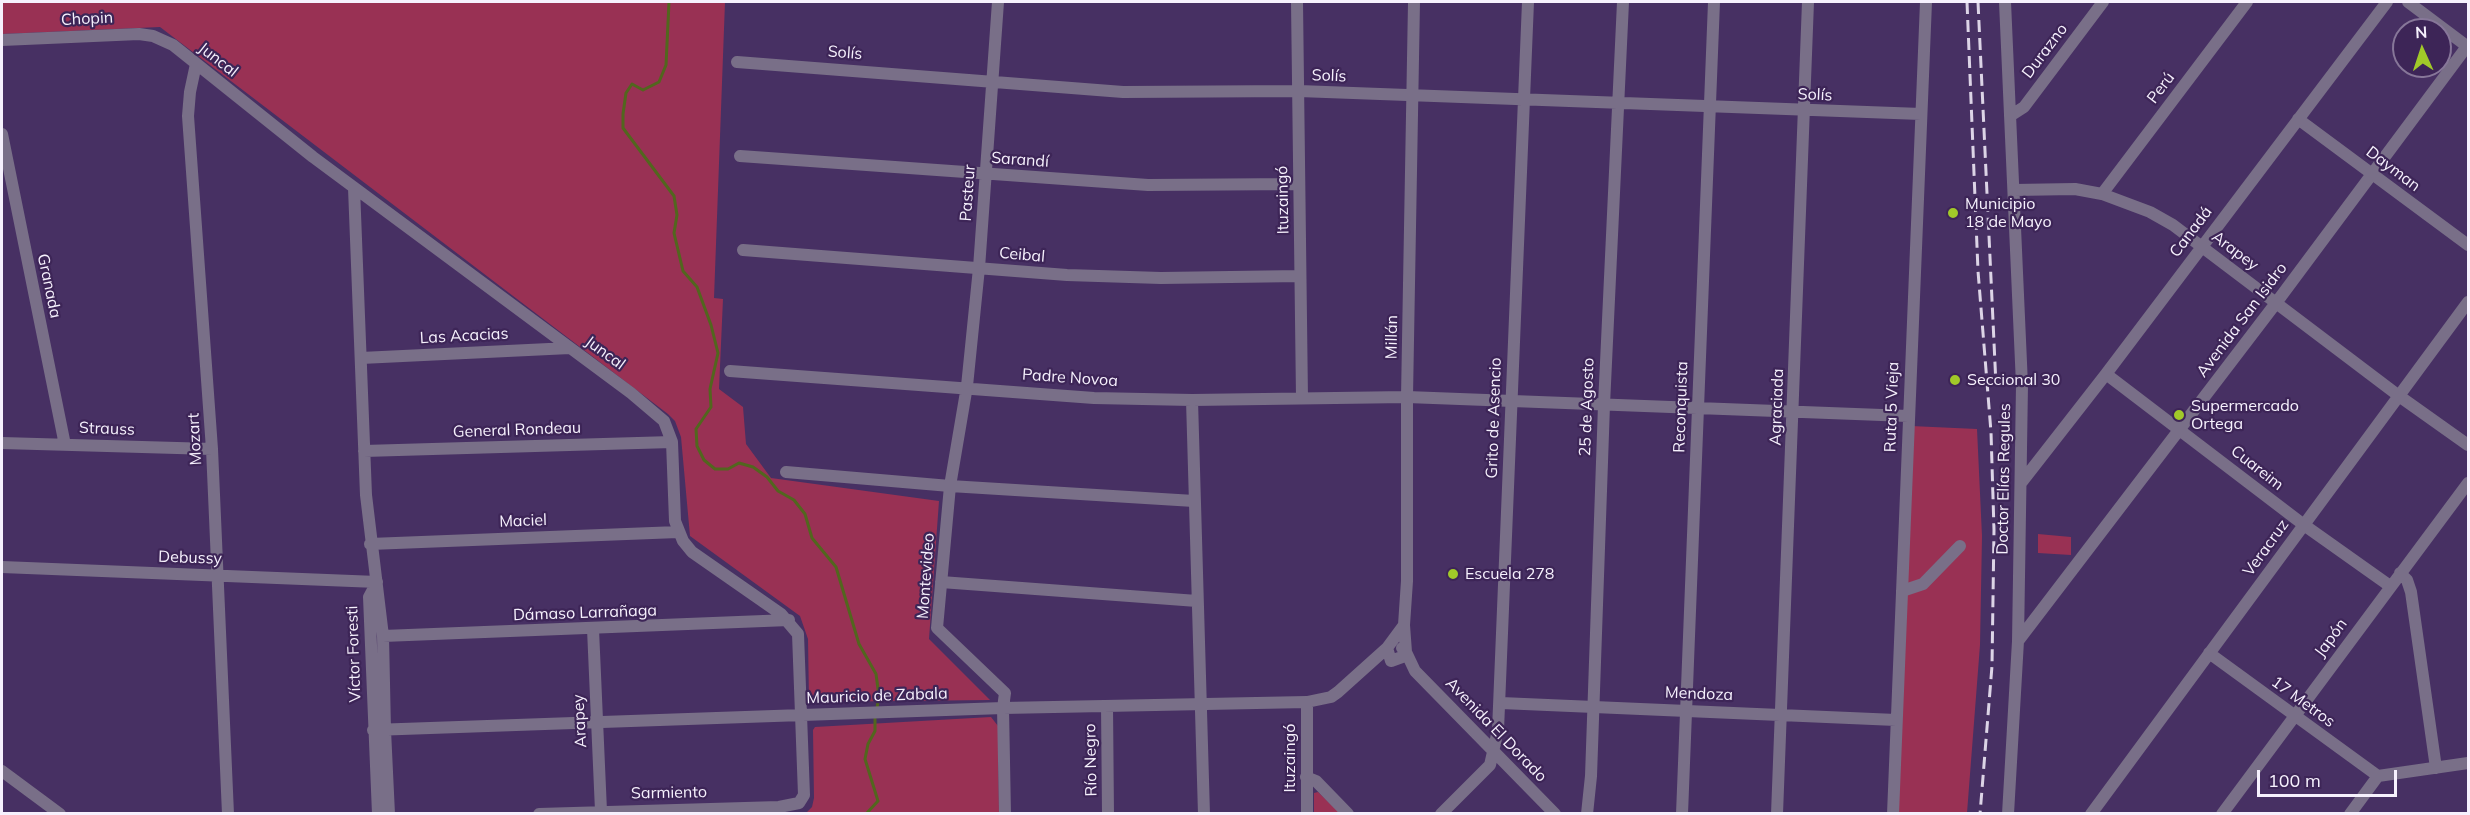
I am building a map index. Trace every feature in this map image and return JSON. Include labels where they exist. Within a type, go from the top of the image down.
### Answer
[{"type":"street","name":"Pasteur","points":[[967,386],[979,268],[998,2]]},
{"type":"street","name":"Ituzaingó","points":[[1297,2],[1302,398]]},
{"type":"street","name":"Millán","points":[[1414,2],[1407,397],[1407,581],[1404,625],[1406,652],[1414,671]]},
{"type":"street","name":"Grito de Asencio","points":[[1442,813],[1490,765],[1495,752],[1501,703],[1528,2]]},
{"type":"street","name":"25 de Agosto","points":[[1587,813],[1591,776],[1604,405],[1623,2]]},
{"type":"street","name":"Reconquista","points":[[1682,813],[1714,2]]},
{"type":"street","name":"Agraciada","points":[[1777,813],[1808,2]]},
{"type":"street","name":"Ruta 5 Vieja","points":[[1893,813],[1926,2]]},
{"type":"street","name":"Doctor Elías Regules","points":[[2005,2],[2022,385],[2018,640],[2008,813]]},
{"type":"street","name":"Durazno","points":[[2010,116],[2024,107],[2103,2]]},
{"type":"street","name":"Perú","points":[[2102,194],[2247,2]]},
{"type":"street","name":"Canadá","points":[[2021,483],[2387,2]]},
{"type":"street","points":[[2408,2],[2468,46]]},
{"type":"street","name":"Chopin","points":[[2,40],[139,34],[153,36],[173,45]]},
{"type":"street","name":"Juncal","points":[[173,45],[354,188],[658,415],[668,428],[672,442],[675,520],[678,532]]},
{"type":"street","name":"Avenida San Isidro","points":[[2018,640],[2276,303],[2468,46]]},
{"type":"street","name":"Solís","points":[[737,62],[1123,92],[1299,92],[1921,114]]},
{"type":"street","name":"Mozart","points":[[196,64],[188,116],[212,449],[228,813]]},
{"type":"street","name":"Dayman","points":[[2298,119],[2469,245]]},
{"type":"street","name":"Granada","points":[[2,135],[65,445]]},
{"type":"street","name":"Sarandí","points":[[740,156],[1148,185],[1299,184]]},
{"type":"street","points":[[354,188],[364,451],[370,544],[377,582]]},
{"type":"street","name":"Arapey","points":[[2014,190],[2075,189],[2102,194],[2150,212],[2173,225],[2400,396],[2469,445]]},
{"type":"street","name":"Ceibal","points":[[743,250],[1115,277],[1300,276]]},
{"type":"street","name":"Veracruz","points":[[2091,813],[2469,302]]},
{"type":"street","name":"Las Acacias","points":[[361,358],[570,348]]},
{"type":"street","name":"Padre Novoa","points":[[730,371],[967,386],[1094,398],[1192,400],[1407,397]]},
{"type":"street","name":"Cuareim","points":[[2106,374],[2304,525],[2390,586]]},
{"type":"street","name":"Montevideo","points":[[967,386],[950,486],[938,628],[1005,693],[1005,813]]},
{"type":"street","points":[[1407,397],[1908,416]]},
{"type":"street","points":[[1192,400],[1203,813]]},
{"type":"street","name":"General Rondeau","points":[[364,451],[672,442]]},
{"type":"street","name":"Strauss","points":[[2,443],[212,449]]},
{"type":"street","points":[[786,472],[950,486],[1194,501]]},
{"type":"street","name":"Japón","points":[[2222,813],[2468,483]]},
{"type":"street","points":[[678,532],[692,552],[789,620],[798,634],[802,716]]},
{"type":"street","name":"Maciel","points":[[370,544],[678,532]]},
{"type":"street","points":[[1902,591],[1923,584],[1960,546]]},
{"type":"street","name":"Debussy","points":[[2,567],[377,582]]},
{"type":"street","points":[[2400,573],[2408,580],[2411,592],[2436,768]]},
{"type":"street","name":"Víctor Foresti","points":[[377,582],[383,636],[378,813]]},
{"type":"street","name":"Víctor Foresti","points":[[377,582],[369,597],[379,730],[389,813]]},
{"type":"street","points":[[941,582],[1197,601]]},
{"type":"street","name":"Dámaso Larrañaga","points":[[383,636],[789,620]]},
{"type":"street","name":"Mauricio de Zabala","points":[[379,730],[1004,708],[1307,702],[1331,697],[1389,646],[1404,625]]},
{"type":"street","name":"Arapey","points":[[593,629],[601,811]]},
{"type":"street","points":[[1369,664],[1391,661],[1402,657],[1406,652],[1401,647],[1389,646],[1391,661]]},
{"type":"street","name":"17 Metros","points":[[2209,653],[2378,777]]},
{"type":"street","points":[[1391,661],[1414,671]]},
{"type":"street","name":"Avenida El Dorado","points":[[1414,671],[1555,813]]},
{"type":"street","name":"Ituzaingó","points":[[1307,702],[1307,813]]},
{"type":"street","name":"Mendoza","points":[[1501,703],[1896,720]]},
{"type":"street","name":"Río Negro","points":[[1107,706],[1108,813]]},
{"type":"street","name":"Sarmiento","points":[[539,813],[779,807],[799,803],[804,795],[802,716]]},
{"type":"street","points":[[2350,813],[2378,777],[2469,763]]},
{"type":"street","points":[[2,771],[60,813]]},
{"type":"street","points":[[1306,777],[1316,781],[1348,813]]},
{"type":"shaded area","points":[[2,2],[725,2],[714,298],[723,299],[719,389],[743,407],[746,444],[771,478],[939,501],[929,639],[990,700],[809,702],[808,639],[800,616],[690,536],[681,437],[675,421],[668,414],[160,27],[2,34]]},
{"type":"shaded area","points":[[1911,426],[1977,429],[1982,536],[1980,645],[1967,813],[1896,814]]},
{"type":"shaded area","points":[[2038,534],[2071,537],[2071,555],[2038,553]]},
{"type":"shaded area","points":[[991,717],[998,726],[999,813],[805,814],[812,807],[814,798],[813,730],[815,727]]},
{"type":"shaded area","points":[[1318,792],[1340,813],[1314,813],[1314,793]]},
{"type":"waterway","points":[[669,2],[666,65],[659,82],[643,90],[632,84],[626,93],[623,128],[674,196],[677,215],[674,233],[683,271],[697,287],[711,325],[718,353],[710,389],[711,407],[696,429],[697,446],[704,460],[715,469],[728,469],[739,463],[753,467],[767,477],[778,491],[794,500],[805,514],[812,538],[836,567],[859,644],[876,674],[879,696],[877,708]]},
{"type":"waterway","points":[[866,814],[878,801],[865,759],[868,744],[875,731],[875,718]]},
{"type":"railway","points":[[1967,2],[1978,271],[1991,432],[1994,530],[1992,666],[1980,814]]},
{"type":"railway","points":[[1978,2],[1996,385]]},
{"type":"place","name":"Municipio 18 de Mayo","points":[[1953,213]]},
{"type":"place","name":"Seccional 30","points":[[1955,380]]},
{"type":"place","name":"Supermercado Ortega","points":[[2179,415]]},
{"type":"place","name":"Escuela 278","points":[[1453,574]]}]
